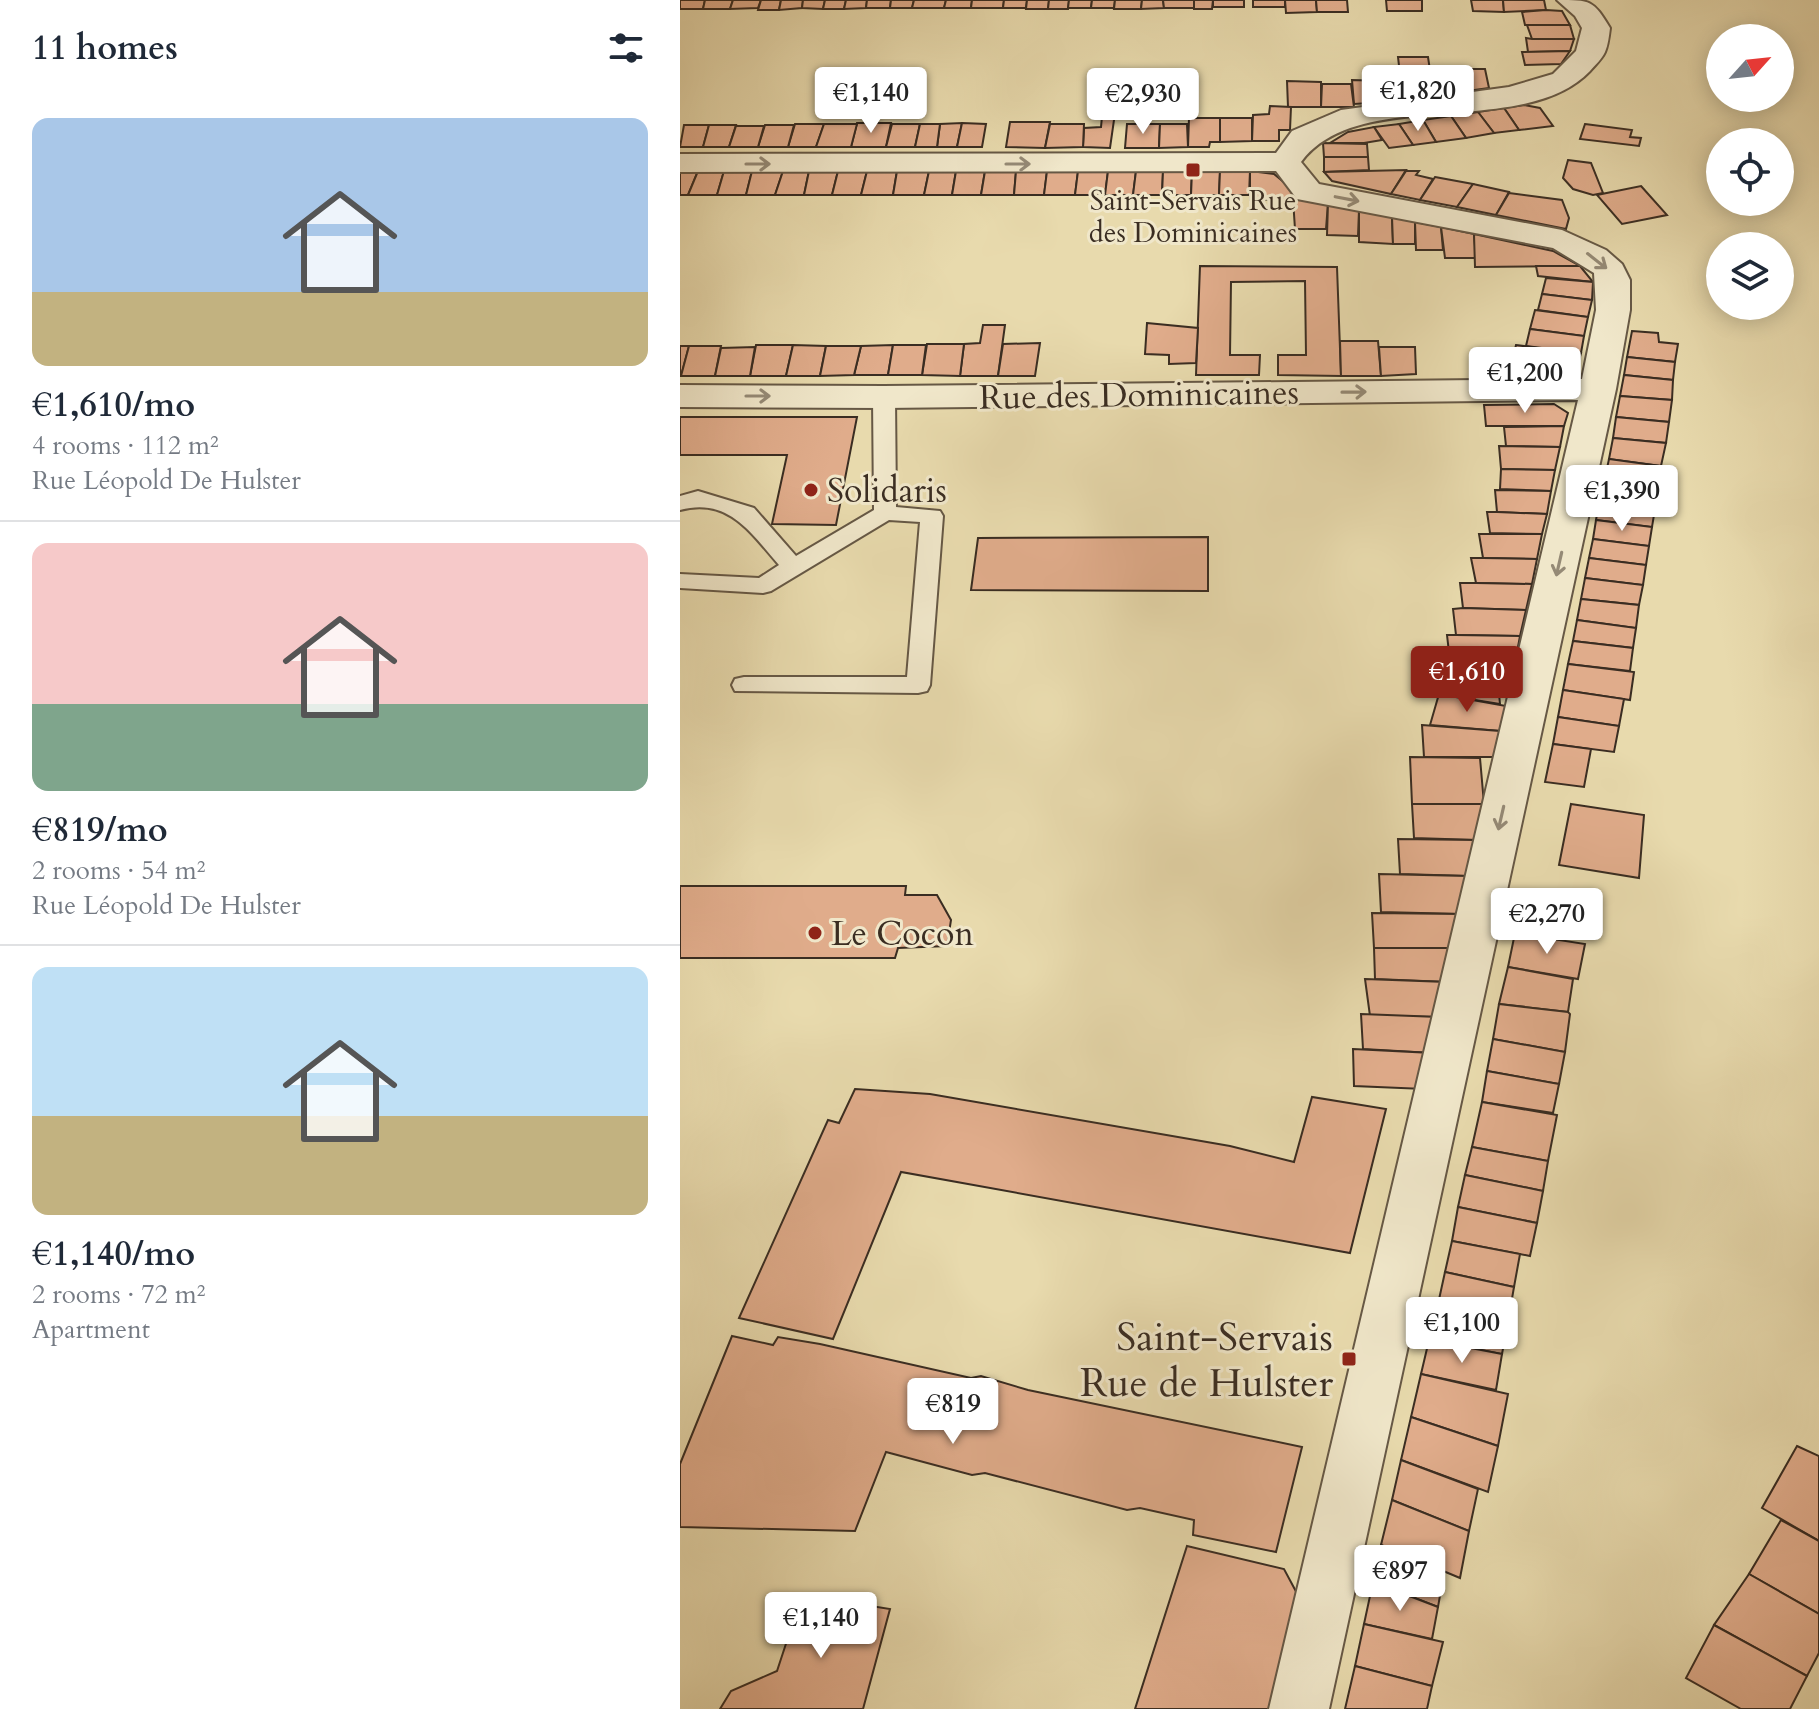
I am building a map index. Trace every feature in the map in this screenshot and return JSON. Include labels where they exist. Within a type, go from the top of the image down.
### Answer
[{"type":"street","points":[[1285,162],[1303,138],[1352,116],[1512,96],[1564,80],[1590,53],[1596,28],[1586,11],[1571,0]]},
{"type":"street","points":[[680,163],[1285,162]]},
{"type":"street","points":[[1285,162],[1308,192],[1562,240],[1593,256],[1611,272],[1615,289],[1598,389],[1299,1709]]},
{"type":"street","name":"Rue des Dominicaines","points":[[680,396],[884,397],[1598,389]]},
{"type":"lane","points":[[884,397],[885,513]]},
{"type":"lane","points":[[680,503],[698,498],[746,513],[793,567]]},
{"type":"lane","points":[[680,581],[763,586],[885,513],[932,516],[918,685],[744,685]]},
{"type":"building","points":[[680,0],[705,0],[703,9],[680,9]]},
{"type":"building","points":[[705,0],[733,0],[730,9],[703,9]]},
{"type":"building","points":[[733,0],[761,0],[758,8],[730,9]]},
{"type":"building","points":[[761,0],[781,0],[779,10],[758,10]]},
{"type":"building","points":[[781,0],[803,0],[802,8],[779,10]]},
{"type":"building","points":[[803,0],[825,0],[823,9],[802,8]]},
{"type":"building","points":[[825,0],[846,0],[844,9],[823,9]]},
{"type":"building","points":[[846,0],[867,0],[866,8],[844,9]]},
{"type":"building","points":[[867,0],[891,0],[890,8],[866,8]]},
{"type":"building","points":[[891,0],[914,0],[912,8],[890,8]]},
{"type":"building","points":[[914,0],[946,0],[944,8],[912,8]]},
{"type":"building","points":[[946,0],[972,0],[971,8],[944,8]]},
{"type":"building","points":[[972,0],[1004,0],[1003,8],[971,8]]},
{"type":"building","points":[[1004,0],[1027,0],[1026,8],[1003,8]]},
{"type":"building","points":[[1027,0],[1049,0],[1048,9],[1026,9]]},
{"type":"building","points":[[1049,0],[1069,0],[1068,9],[1048,9]]},
{"type":"building","points":[[1069,0],[1092,0],[1091,8],[1068,8]]},
{"type":"building","points":[[1092,0],[1115,0],[1114,8],[1091,8]]},
{"type":"building","points":[[1115,0],[1142,0],[1141,9],[1114,9]]},
{"type":"building","points":[[1142,0],[1163,0],[1164,8],[1141,9]]},
{"type":"building","points":[[1163,0],[1194,0],[1194,8],[1164,8]]},
{"type":"building","points":[[1194,0],[1213,0],[1212,9],[1194,9]]},
{"type":"building","points":[[1213,0],[1244,0],[1244,7],[1213,7]]},
{"type":"building","points":[[1253,0],[1285,0],[1285,7],[1253,7]]},
{"type":"building","points":[[1285,0],[1316,0],[1317,12],[1286,13]]},
{"type":"building","points":[[1316,0],[1347,0],[1348,12],[1317,12]]},
{"type":"building","points":[[1386,0],[1422,0],[1422,11],[1387,11]]},
{"type":"building","points":[[1471,0],[1503,0],[1504,12],[1473,11]]},
{"type":"building","points":[[1503,0],[1544,0],[1546,10],[1504,12]]},
{"type":"building","points":[[1562,11],[1570,25],[1525,25],[1522,12]]},
{"type":"building","points":[[1527,25],[1570,25],[1574,39],[1532,39]]},
{"type":"building","points":[[1526,38],[1574,39],[1570,51],[1528,52]]},
{"type":"building","points":[[1570,51],[1561,64],[1525,65],[1522,52]]},
{"type":"building","points":[[1398,57],[1428,57],[1434,97],[1403,100]]},
{"type":"building","points":[[1459,69],[1485,69],[1489,88],[1460,92]]},
{"type":"building","points":[[1352,80],[1383,81],[1386,102],[1354,104]]},
{"type":"building","points":[[1287,81],[1321,82],[1321,107],[1288,107]]},
{"type":"building","points":[[1322,84],[1351,84],[1354,107],[1321,107]]},
{"type":"building","points":[[1384,85],[1400,85],[1403,100],[1386,102]]},
{"type":"building","points":[[1524,105],[1540,108],[1553,126],[1519,130],[1504,108]]},
{"type":"building","points":[[1103,106],[1116,106],[1110,148],[1083,147],[1084,128],[1101,127]]},
{"type":"building","points":[[1270,106],[1291,107],[1290,130],[1279,130],[1279,141],[1252,141],[1253,115],[1269,114]]},
{"type":"building","points":[[1504,108],[1519,130],[1494,133],[1478,112]]},
{"type":"building","points":[[1478,112],[1494,133],[1466,138],[1451,116]]},
{"type":"building","points":[[1451,116],[1466,138],[1436,142],[1423,120]]},
{"type":"building","points":[[1189,118],[1220,118],[1220,142],[1210,142],[1209,147],[1188,147]]},
{"type":"building","points":[[1220,118],[1252,118],[1252,141],[1220,142]]},
{"type":"building","points":[[1423,120],[1436,142],[1413,145],[1399,124]]},
{"type":"building","points":[[1010,122],[1050,122],[1045,148],[1006,147]]},
{"type":"building","points":[[857,123],[891,123],[886,147],[851,147]]},
{"type":"building","points":[[962,123],[957,147],[937,147],[940,124]]},
{"type":"building","points":[[962,123],[986,124],[982,147],[957,147]]},
{"type":"building","points":[[795,124],[824,124],[816,147],[788,147]]},
{"type":"building","points":[[824,124],[857,124],[851,147],[816,147]]},
{"type":"building","points":[[892,124],[920,124],[915,147],[886,147]]},
{"type":"building","points":[[920,124],[940,124],[937,147],[915,147]]},
{"type":"building","points":[[1050,124],[1084,124],[1083,147],[1045,148]]},
{"type":"building","points":[[1127,124],[1160,124],[1159,148],[1125,148]]},
{"type":"building","points":[[1160,124],[1187,124],[1188,147],[1159,148]]},
{"type":"building","points":[[1399,124],[1413,145],[1389,148],[1374,127]]},
{"type":"building","points":[[1585,124],[1632,130],[1630,137],[1641,138],[1639,146],[1580,139]]},
{"type":"building","points":[[684,125],[709,125],[703,147],[680,147]]},
{"type":"building","points":[[709,125],[736,125],[729,147],[703,147]]},
{"type":"building","points":[[765,125],[794,125],[788,147],[758,147]]},
{"type":"building","points":[[736,126],[764,126],[758,147],[729,147]]},
{"type":"building","points":[[1374,127],[1382,140],[1330,143],[1348,132]]},
{"type":"building","points":[[1323,143],[1367,144],[1368,157],[1324,157]]},
{"type":"building","points":[[1324,157],[1368,157],[1369,170],[1324,172]]},
{"type":"building","points":[[1568,160],[1591,163],[1603,193],[1593,195],[1573,189],[1563,178]]},
{"type":"building","points":[[1406,170],[1391,194],[1332,181],[1324,172]]},
{"type":"building","points":[[680,171],[698,171],[688,195],[680,195]]},
{"type":"building","points":[[698,171],[724,171],[717,195],[688,195]]},
{"type":"building","points":[[724,171],[752,171],[746,195],[717,195]]},
{"type":"building","points":[[752,171],[783,171],[775,195],[746,195]]},
{"type":"building","points":[[783,171],[809,171],[804,195],[775,195]]},
{"type":"building","points":[[809,171],[838,171],[832,195],[804,195]]},
{"type":"building","points":[[838,171],[867,171],[861,195],[832,195]]},
{"type":"building","points":[[867,171],[897,171],[893,195],[861,195]]},
{"type":"building","points":[[897,171],[929,171],[924,195],[893,195]]},
{"type":"building","points":[[929,171],[956,171],[952,195],[924,195]]},
{"type":"building","points":[[956,171],[985,171],[981,195],[952,195]]},
{"type":"building","points":[[985,171],[1016,171],[1014,195],[981,195]]},
{"type":"building","points":[[1016,171],[1047,171],[1044,195],[1014,195]]},
{"type":"building","points":[[1047,171],[1078,171],[1075,195],[1044,195]]},
{"type":"building","points":[[1078,171],[1108,171],[1105,195],[1075,195]]},
{"type":"building","points":[[1108,171],[1136,171],[1133,195],[1105,195]]},
{"type":"building","points":[[1136,171],[1163,171],[1162,195],[1133,195]]},
{"type":"building","points":[[1163,171],[1192,171],[1191,195],[1162,195]]},
{"type":"building","points":[[1192,171],[1220,171],[1219,195],[1191,195]]},
{"type":"building","points":[[1220,171],[1250,171],[1249,195],[1219,195]]},
{"type":"building","points":[[1250,171],[1274,174],[1298,194],[1293,199],[1250,200]]},
{"type":"building","points":[[1406,171],[1419,171],[1416,175],[1433,179],[1420,200],[1391,194]]},
{"type":"building","points":[[1435,177],[1473,184],[1457,207],[1420,200]]},
{"type":"building","points":[[1473,184],[1509,192],[1496,215],[1457,207]]},
{"type":"building","points":[[1641,186],[1667,215],[1622,224],[1597,195]]},
{"type":"building","points":[[1509,193],[1562,200],[1569,218],[1566,229],[1496,215]]},
{"type":"building","points":[[1298,194],[1328,203],[1326,229],[1295,229],[1293,199]]},
{"type":"building","points":[[1328,203],[1359,210],[1358,236],[1327,235]]},
{"type":"building","points":[[1359,210],[1392,217],[1393,244],[1359,242]]},
{"type":"building","points":[[1392,217],[1415,222],[1415,244],[1393,244]]},
{"type":"building","points":[[1415,222],[1441,227],[1443,250],[1416,250]]},
{"type":"building","points":[[1441,227],[1474,234],[1476,258],[1445,258]]},
{"type":"building","points":[[1474,234],[1553,251],[1580,266],[1475,267]]},
{"type":"building","points":[[1200,266],[1337,267],[1341,376],[1278,375],[1278,355],[1306,355],[1305,281],[1231,282],[1230,355],[1260,355],[1259,375],[1196,375]]},
{"type":"building","points":[[1536,266],[1580,266],[1593,282],[1538,276]]},
{"type":"building","points":[[1546,278],[1593,282],[1592,300],[1542,294]]},
{"type":"building","points":[[1542,294],[1592,300],[1588,317],[1538,310]]},
{"type":"building","points":[[1535,310],[1588,317],[1584,336],[1530,329]]},
{"type":"building","points":[[1147,323],[1198,328],[1196,363],[1169,364],[1169,355],[1145,354]]},
{"type":"building","points":[[983,325],[1005,325],[998,376],[960,376],[964,344],[980,343]]},
{"type":"building","points":[[1530,329],[1584,336],[1581,353],[1526,346]]},
{"type":"building","points":[[1632,331],[1658,333],[1659,342],[1678,344],[1675,362],[1627,357]]},
{"type":"building","points":[[1340,341],[1378,341],[1381,376],[1341,376]]},
{"type":"building","points":[[1040,343],[1035,376],[998,376],[1003,344]]},
{"type":"building","points":[[927,344],[964,344],[960,376],[922,375]]},
{"type":"building","points":[[756,345],[793,345],[786,376],[750,376]]},
{"type":"building","points":[[793,345],[826,346],[820,376],[786,376]]},
{"type":"building","points":[[893,345],[888,375],[854,375],[861,346]]},
{"type":"building","points":[[893,345],[926,345],[922,375],[888,375]]},
{"type":"building","points":[[1516,345],[1545,349],[1541,374],[1509,373]]},
{"type":"building","points":[[680,346],[689,346],[681,376],[680,376]]},
{"type":"building","points":[[689,346],[721,346],[715,376],[681,376]]},
{"type":"building","points":[[826,346],[861,346],[854,375],[820,376]]},
{"type":"building","points":[[755,347],[750,376],[715,376],[721,348]]},
{"type":"building","points":[[1379,347],[1415,347],[1416,374],[1381,376]]},
{"type":"building","points":[[1545,349],[1581,353],[1577,368],[1566,374],[1541,374]]},
{"type":"building","points":[[1627,357],[1675,362],[1673,380],[1624,375]]},
{"type":"building","points":[[1624,375],[1673,380],[1672,400],[1620,396]]},
{"type":"building","points":[[1620,396],[1672,400],[1669,422],[1616,417]]},
{"type":"building","points":[[1554,404],[1568,413],[1564,426],[1486,426],[1484,405]]},
{"type":"building","name":"Solidaris","points":[[680,417],[857,417],[836,525],[772,524],[787,455],[680,455]]},
{"type":"building","points":[[1616,417],[1669,422],[1666,443],[1613,438]]},
{"type":"building","points":[[1564,426],[1560,447],[1506,446],[1504,427]]},
{"type":"building","points":[[1613,438],[1666,443],[1661,466],[1609,459]]},
{"type":"building","points":[[1499,446],[1560,447],[1555,470],[1501,469]]},
{"type":"building","points":[[1609,459],[1661,466],[1658,487],[1604,482]]},
{"type":"building","points":[[1501,469],[1555,470],[1551,491],[1500,489]]},
{"type":"building","points":[[1604,482],[1658,487],[1655,509],[1599,503]]},
{"type":"building","points":[[1495,490],[1551,491],[1547,514],[1497,512]]},
{"type":"building","points":[[1599,503],[1655,509],[1652,527],[1596,520]]},
{"type":"building","points":[[1487,512],[1547,514],[1542,534],[1490,533]]},
{"type":"building","points":[[1596,520],[1652,527],[1649,546],[1593,539]]},
{"type":"building","points":[[1479,534],[1542,534],[1537,559],[1483,558]]},
{"type":"building","points":[[1208,537],[1208,591],[971,590],[978,538]]},
{"type":"building","points":[[1593,539],[1649,546],[1646,565],[1589,558]]},
{"type":"building","points":[[1471,558],[1537,559],[1532,584],[1476,583]]},
{"type":"building","points":[[1589,558],[1646,565],[1643,585],[1585,578]]},
{"type":"building","points":[[1585,578],[1643,585],[1639,605],[1581,599]]},
{"type":"building","points":[[1460,583],[1532,584],[1526,610],[1463,608]]},
{"type":"building","points":[[1581,599],[1639,605],[1636,628],[1577,620]]},
{"type":"building","points":[[1453,609],[1526,610],[1520,636],[1456,635]]},
{"type":"building","points":[[1577,620],[1636,628],[1633,648],[1573,641]]},
{"type":"building","points":[[1447,635],[1520,636],[1515,663],[1450,661]]},
{"type":"building","points":[[1573,641],[1633,648],[1630,671],[1568,664]]},
{"type":"building","points":[[1440,662],[1496,664],[1500,704],[1443,695]]},
{"type":"building","points":[[1568,664],[1634,672],[1630,700],[1563,690]]},
{"type":"building","points":[[1563,690],[1624,699],[1619,726],[1558,717]]},
{"type":"building","points":[[1439,694],[1506,706],[1500,731],[1430,725]]},
{"type":"building","points":[[1558,717],[1619,726],[1614,752],[1553,744]]},
{"type":"building","points":[[1422,725],[1500,731],[1496,757],[1424,757]]},
{"type":"building","points":[[1553,744],[1591,749],[1584,787],[1545,782]]},
{"type":"building","points":[[1410,757],[1480,758],[1484,804],[1412,804]]},
{"type":"building","points":[[1412,804],[1484,804],[1476,840],[1414,838]]},
{"type":"building","points":[[1571,804],[1644,815],[1639,878],[1559,865]]},
{"type":"building","points":[[1398,839],[1476,840],[1468,876],[1400,874]]},
{"type":"building","points":[[1379,874],[1468,876],[1461,914],[1381,912]]},
{"type":"building","name":"Le Cocon","points":[[680,886],[906,886],[905,895],[937,895],[951,920],[947,946],[898,948],[895,958],[680,958]]},
{"type":"building","points":[[1372,913],[1461,914],[1454,948],[1374,948]]},
{"type":"building","points":[[1515,933],[1585,944],[1578,979],[1508,967]]},
{"type":"building","points":[[1374,948],[1454,948],[1447,982],[1375,979]]},
{"type":"building","points":[[1508,967],[1573,979],[1568,1012],[1499,1004]]},
{"type":"building","points":[[1365,979],[1447,982],[1439,1017],[1370,1016]]},
{"type":"building","points":[[1499,1004],[1568,1012],[1565,1052],[1493,1039]]},
{"type":"building","points":[[1361,1014],[1439,1017],[1432,1053],[1363,1049]]},
{"type":"building","points":[[1493,1039],[1565,1052],[1559,1084],[1487,1071]]},
{"type":"building","points":[[1353,1049],[1432,1053],[1424,1089],[1354,1086]]},
{"type":"building","points":[[1487,1071],[1559,1084],[1553,1113],[1482,1102]]},
{"type":"building","points":[[855,1089],[930,1094],[1230,1146],[1294,1162],[1312,1097],[1386,1109],[1350,1253],[901,1172],[833,1339],[739,1318],[828,1120],[839,1123]]},
{"type":"building","points":[[1482,1102],[1557,1115],[1548,1161],[1472,1147]]},
{"type":"building","points":[[1472,1147],[1548,1161],[1543,1191],[1465,1175]]},
{"type":"building","points":[[1465,1175],[1543,1191],[1537,1223],[1458,1207]]},
{"type":"building","points":[[1458,1207],[1537,1223],[1530,1256],[1452,1241]]},
{"type":"building","points":[[1452,1241],[1520,1254],[1514,1287],[1445,1272]]},
{"type":"building","points":[[1445,1272],[1514,1287],[1508,1322],[1438,1304]]},
{"type":"building","points":[[1438,1304],[1508,1322],[1502,1354],[1429,1340]]},
{"type":"building","points":[[732,1336],[773,1345],[778,1337],[820,1344],[1302,1447],[1276,1552],[1193,1535],[1194,1520],[1140,1508],[1127,1510],[985,1473],[972,1475],[886,1452],[855,1531],[680,1527],[680,1464]]},
{"type":"building","points":[[1429,1340],[1502,1354],[1496,1390],[1421,1374]]},
{"type":"building","points":[[1421,1374],[1508,1394],[1498,1446],[1411,1417]]},
{"type":"building","points":[[1411,1417],[1498,1446],[1488,1492],[1401,1460]]},
{"type":"building","points":[[1797,1446],[1819,1456],[1819,1541],[1762,1508]]},
{"type":"building","points":[[1401,1460],[1478,1489],[1469,1531],[1392,1500]]},
{"type":"building","points":[[1392,1500],[1469,1531],[1460,1578],[1381,1545]]},
{"type":"building","points":[[1781,1520],[1819,1541],[1819,1614],[1749,1574]]},
{"type":"building","points":[[1381,1545],[1444,1573],[1438,1607],[1373,1582]]},
{"type":"building","points":[[1187,1546],[1284,1569],[1300,1599],[1272,1709],[1135,1709]]},
{"type":"building","points":[[1749,1574],[1819,1614],[1819,1653],[1807,1676],[1714,1625]]},
{"type":"building","points":[[1373,1582],[1438,1607],[1432,1639],[1364,1624]]},
{"type":"building","points":[[802,1595],[890,1609],[863,1709],[720,1709],[731,1691],[777,1671]]},
{"type":"building","points":[[1364,1624],[1443,1642],[1432,1686],[1355,1666]]},
{"type":"building","points":[[1714,1625],[1807,1676],[1790,1709],[1741,1709],[1686,1678]]},
{"type":"building","points":[[1355,1666],[1432,1686],[1427,1709],[1345,1709]]},
{"type":"place","name":"Saint-Servais Rue des Dominicaines","points":[[1193,170]]},
{"type":"place","name":"Solidaris","points":[[811,490]]},
{"type":"place","name":"Le Cocon","points":[[815,933]]},
{"type":"place","name":"Saint-Servais Rue de Hulster","points":[[1349,1359]]}]
